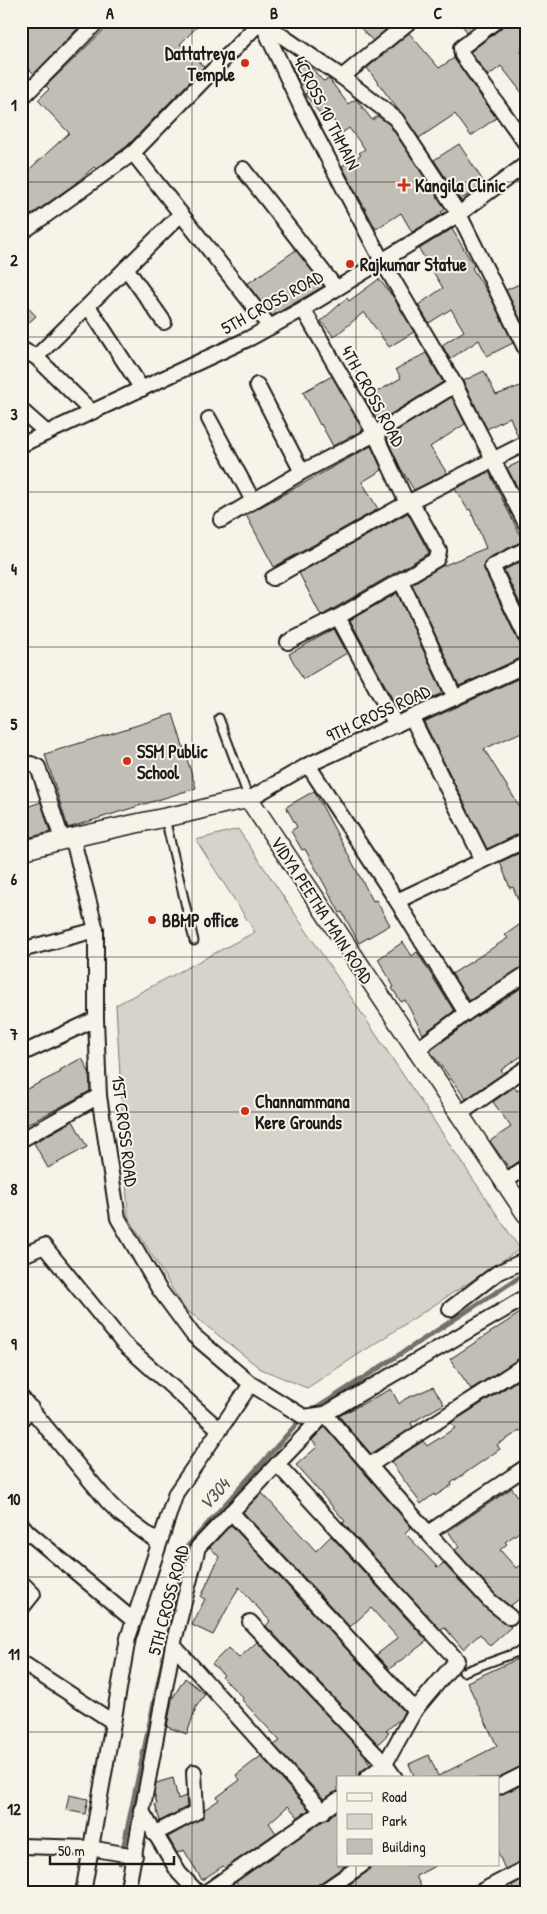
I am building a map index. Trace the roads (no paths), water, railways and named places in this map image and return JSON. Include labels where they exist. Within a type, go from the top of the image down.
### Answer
[{"type":"street","points":[[21,99],[98,21]]},
{"type":"street","points":[[21,233],[132,153],[260,21],[342,77],[396,119],[458,214],[526,350]]},
{"type":"street","name":"4CROSS 10 THMAIN","points":[[260,21],[301,107],[381,260],[454,386],[526,524]]},
{"type":"street","points":[[342,77],[410,21]]},
{"type":"street","points":[[496,21],[461,48],[462,55],[526,144]]},
{"type":"street","points":[[132,153],[270,327]]},
{"type":"street","name":"5TH CROSS ROAD","points":[[21,445],[142,389],[303,309],[458,214],[526,164]]},
{"type":"street","points":[[243,169],[336,288]]},
{"type":"street","points":[[36,357],[181,214]]},
{"type":"street","points":[[126,268],[164,322]]},
{"type":"street","points":[[88,306],[142,389]]},
{"type":"street","name":"4TH CROSS ROAD","points":[[288,642],[338,617],[401,581],[437,559],[439,551],[409,502],[375,434],[303,309]]},
{"type":"street","points":[[21,349],[36,357],[92,412]]},
{"type":"street","points":[[257,386],[302,472]]},
{"type":"street","points":[[221,520],[302,472],[375,434],[454,386]]},
{"type":"street","points":[[21,410],[46,432]]},
{"type":"street","points":[[209,419],[253,500]]},
{"type":"street","points":[[273,578],[409,502],[526,443]]},
{"type":"street","points":[[526,549],[492,566],[526,637]]},
{"type":"street","points":[[401,581],[455,698]]},
{"type":"street","points":[[338,617],[396,725]]},
{"type":"street","name":"9TH CROSS ROAD","points":[[249,799],[308,766],[526,665]]},
{"type":"street","points":[[412,718],[483,860]]},
{"type":"street","name":"1ST CROSS ROAD","points":[[21,767],[31,764],[38,767],[67,838],[96,930],[96,1019],[99,1096],[118,1218],[159,1288],[193,1335],[252,1384],[304,1417],[325,1414]]},
{"type":"street","points":[[308,766],[397,901],[466,1013]]},
{"type":"street","points":[[21,851],[67,838],[231,801],[249,799]]},
{"type":"street","name":"VIDYA PEETHA MAIN ROAD","points":[[249,799],[415,1051],[526,1214]]},
{"type":"street","points":[[397,901],[526,840]]},
{"type":"street","points":[[21,950],[96,930]]},
{"type":"street","points":[[415,1051],[466,1013],[526,974]]},
{"type":"street","points":[[21,1054],[96,1019]]},
{"type":"street","points":[[458,1115],[526,1068]]},
{"type":"street","points":[[21,1140],[99,1096]]},
{"type":"street","points":[[503,1182],[526,1167]]},
{"type":"street","points":[[21,1256],[44,1246],[123,1343],[220,1430]]},
{"type":"street","points":[[450,1309],[498,1273],[526,1260]]},
{"type":"street","name":"5TH CROSS ROAD","points":[[127,1893],[132,1855],[174,1646],[198,1547],[325,1414],[526,1297]]},
{"type":"street","points":[[370,1466],[526,1364]]},
{"type":"street","points":[[83,1893],[128,1638],[176,1493],[252,1384]]},
{"type":"street","points":[[21,1397],[108,1502],[120,1514],[160,1543]]},
{"type":"street","points":[[21,1420],[31,1408]]},
{"type":"street","points":[[325,1414],[428,1533],[490,1601],[510,1617]]},
{"type":"street","points":[[276,1464],[457,1660],[415,1710],[385,1764],[370,1776]]},
{"type":"street","points":[[428,1533],[526,1467]]},
{"type":"street","points":[[231,1512],[415,1710]]},
{"type":"street","points":[[21,1524],[28,1532],[134,1621]]},
{"type":"street","points":[[21,1582],[33,1594],[21,1609]]},
{"type":"street","points":[[250,1622],[385,1764],[394,1776]]},
{"type":"street","points":[[174,1646],[324,1812]]},
{"type":"street","points":[[21,1662],[113,1722]]},
{"type":"street","points":[[154,1834],[196,1812],[194,1772]]},
{"type":"street","points":[[500,1786],[526,1773]]},
{"type":"street","points":[[205,1893],[324,1812],[337,1801]]},
{"type":"street","points":[[141,1810],[179,1873],[198,1893]]},
{"type":"street","points":[[21,1846],[90,1848],[132,1855]]},
{"type":"street","points":[[321,1893],[361,1866]]},
{"type":"street","points":[[478,1893],[526,1868]]},
{"type":"street","points":[[225,1879],[229,1893]]},
{"type":"lane","points":[[219,718],[249,799]]},
{"type":"lane","points":[[165,817],[194,941]]},
{"type":"lane","points":[[464,1672],[526,1649]]},
{"type":"waterway","name":"V304","points":[[312,1411],[526,1273]]},
{"type":"waterway","name":"V304","points":[[120,1863],[187,1547],[303,1417]]},
{"type":"place","name":"Dattatreya Temple","points":[[245,63]]},
{"type":"place","name":"Kangila Clinic","points":[[404,185]]},
{"type":"place","name":"Rajkumar Statue","points":[[350,264]]},
{"type":"place","name":"SSM Public School","points":[[127,761]]},
{"type":"place","name":"BBMP office","points":[[152,920]]},
{"type":"place","name":"Channammana Kere Grounds","points":[[245,1111]]}]
